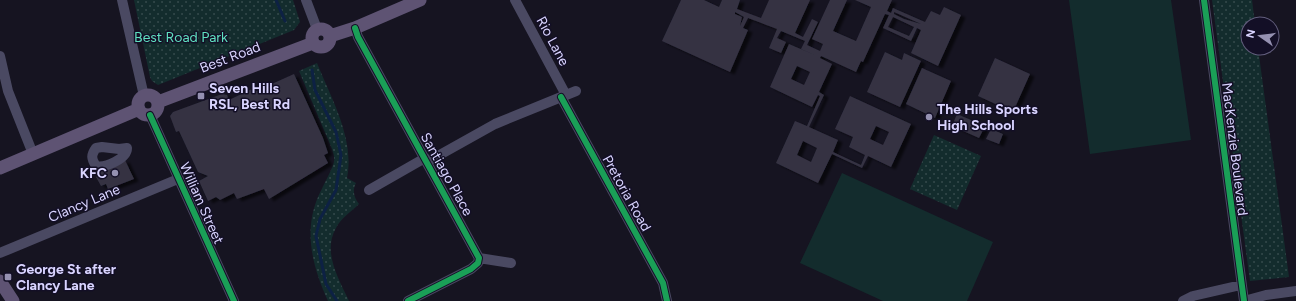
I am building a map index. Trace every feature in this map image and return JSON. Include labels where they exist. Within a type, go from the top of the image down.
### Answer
[{"type":"main road","points":[[330,36],[355,28],[420,0]]},
{"type":"main road","points":[[317,29],[325,29],[330,36],[329,41],[323,46],[318,46],[313,43],[312,35],[317,29]]},
{"type":"main road","name":"Best Road","points":[[158,102],[313,43]]},
{"type":"main road","points":[[0,168],[145,112],[156,112],[158,102],[152,96],[144,96],[138,103],[145,112]]},
{"type":"main road","points":[[0,281],[13,301]]},
{"type":"street","points":[[122,0],[144,96]]},
{"type":"street","points":[[306,0],[317,29]]},
{"type":"street","name":"Rio Lane","points":[[515,0],[563,96]]},
{"type":"street","name":"MacKenzie Boulevard","points":[[1204,0],[1244,301]]},
{"type":"street","name":"Santiago Place","points":[[355,28],[358,37],[479,258]]},
{"type":"street","points":[[0,56],[8,91],[33,154]]},
{"type":"street","points":[[369,190],[494,124],[576,90]]},
{"type":"street","name":"Pretoria Road","points":[[563,96],[663,283],[667,301]]},
{"type":"street","name":"William Street","points":[[145,112],[178,179],[234,301]]},
{"type":"street","name":"Clancy Lane","points":[[0,253],[178,179]]},
{"type":"street","points":[[408,301],[471,269],[478,262],[479,258],[511,263]]},
{"type":"street","points":[[1183,301],[1193,296],[1241,285]]},
{"type":"street","points":[[1244,301],[1266,295],[1296,291]]},
{"type":"green space","name":"Best Road Park","points":[[134,0],[293,0],[300,22],[294,30],[158,85],[152,81],[150,77]]},
{"type":"green space","points":[[1069,0],[1171,0],[1191,140],[1090,154]]},
{"type":"green space","points":[[1212,0],[1252,0],[1254,16],[1240,16],[1240,56],[1259,56],[1289,277],[1250,281]]},
{"type":"green space","points":[[317,63],[335,104],[345,134],[349,163],[347,178],[356,183],[354,194],[359,204],[343,218],[338,225],[332,237],[331,246],[331,256],[337,275],[349,301],[328,301],[318,276],[312,250],[311,223],[314,210],[334,160],[332,149],[299,71]]},
{"type":"green space","points":[[934,135],[981,156],[957,210],[910,189]]},
{"type":"green space","points":[[842,173],[993,242],[967,301],[883,301],[800,263]]},
{"type":"building","points":[[681,0],[704,0],[719,7],[722,0],[740,0],[737,9],[761,18],[769,0],[810,0],[795,33],[803,37],[812,19],[818,22],[807,45],[820,51],[823,44],[812,39],[830,0],[847,0],[833,31],[856,41],[871,7],[855,0],[892,0],[887,11],[891,13],[893,8],[925,22],[931,11],[940,15],[944,7],[961,15],[938,66],[911,53],[921,30],[917,28],[911,41],[883,28],[889,15],[885,14],[863,62],[861,61],[856,72],[821,56],[820,58],[832,64],[819,92],[824,95],[809,127],[838,140],[833,152],[861,165],[865,155],[849,147],[853,137],[835,129],[850,96],[911,124],[891,167],[868,156],[862,168],[832,154],[818,183],[776,163],[795,121],[807,126],[820,96],[818,95],[812,107],[770,87],[789,44],[817,56],[801,49],[805,41],[781,31],[777,38],[786,42],[781,53],[769,48],[777,29],[748,18],[743,28],[748,30],[730,72],[662,41]],"holes":[[[735,12],[744,17],[740,26],[742,17],[735,14]],[[894,12],[921,24],[904,19],[894,14]],[[893,17],[914,27],[909,36],[888,27]],[[797,66],[810,72],[804,85],[791,79]],[[876,126],[889,132],[883,145],[870,139]],[[803,141],[817,148],[811,162],[797,155]]]},
{"type":"building","points":[[885,52],[902,60],[904,53],[921,61],[900,107],[867,92]]},
{"type":"building","points":[[995,58],[1030,74],[1013,112],[978,96]]},
{"type":"building","points":[[922,68],[951,81],[935,118],[906,104]]},
{"type":"building","points":[[294,74],[323,138],[328,153],[324,155],[328,163],[269,199],[264,189],[237,199],[234,193],[220,200],[216,197],[208,201],[199,181],[208,176],[198,172],[179,131],[176,132],[170,116],[173,112],[222,94],[227,95],[229,100],[254,88],[256,91]]},
{"type":"building","points":[[957,114],[985,126],[979,138],[952,126]]},
{"type":"building","points":[[991,129],[1003,134],[999,144],[986,139]]},
{"type":"building","name":"KFC","points":[[125,160],[134,179],[108,189],[106,184],[101,186],[96,177],[99,175],[98,172]]},
{"type":"waterway","points":[[276,0],[285,21]]},
{"type":"waterway","points":[[312,70],[315,90],[336,132],[341,155],[336,190],[320,219],[316,236],[326,284],[337,301]]},
{"type":"cycle path","points":[[1204,0],[1244,301]]},
{"type":"cycle path","points":[[355,28],[358,37],[479,258],[478,263],[471,269],[408,301]]},
{"type":"cycle path","points":[[561,97],[663,283],[667,301]]},
{"type":"cycle path","points":[[150,115],[234,301]]},
{"type":"place","name":"Seven Hills RSL, Best Rd","points":[[201,96]]},
{"type":"place","name":"The Hills Sports High School","points":[[929,117]]},
{"type":"place","name":"KFC","points":[[115,173]]},
{"type":"place","name":"George St after Clancy Lane","points":[[8,277]]}]
